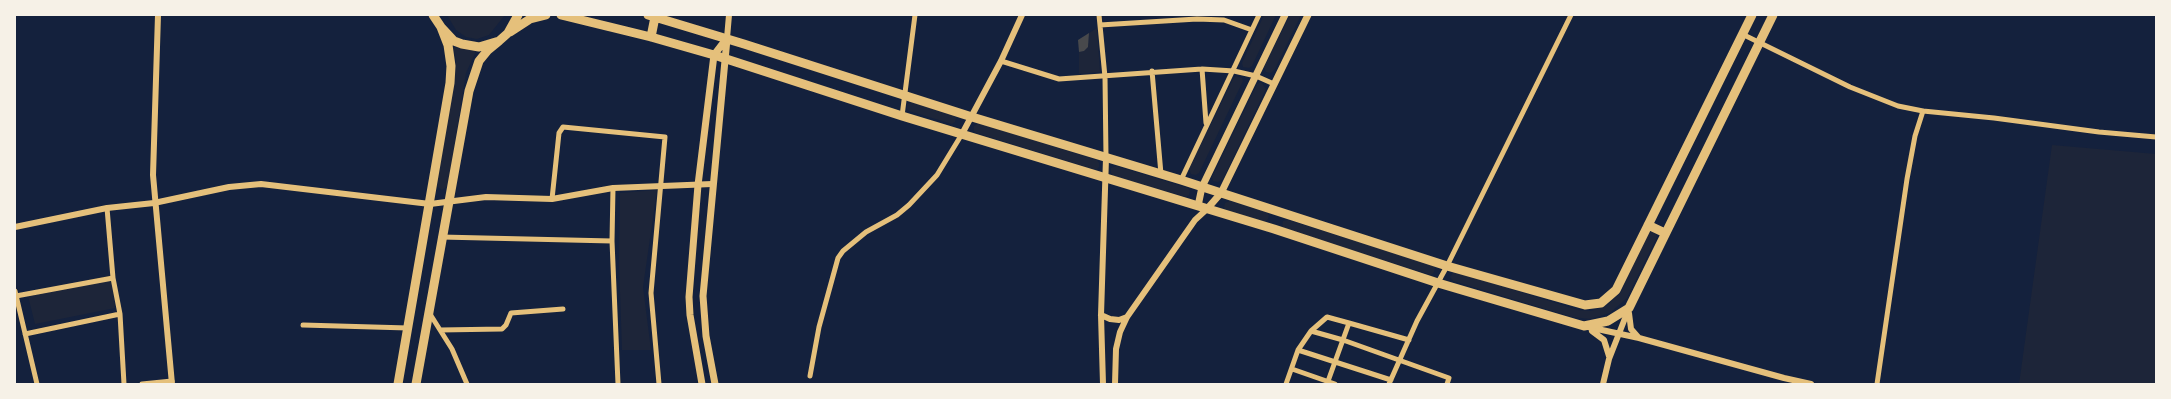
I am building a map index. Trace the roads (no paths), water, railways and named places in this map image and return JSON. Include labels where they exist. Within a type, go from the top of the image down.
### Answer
[{"type":"highway","points":[[398,384],[450,83],[451,66],[448,45],[433,15]]},
{"type":"highway","points":[[508,33],[518,15]]},
{"type":"highway","points":[[416,384],[448,201],[474,73],[479,61],[488,50],[508,33],[530,19],[546,15]]},
{"type":"highway","points":[[561,15],[714,55],[902,116],[1274,229],[1438,283],[1584,326],[1608,321],[1629,308],[1773,15]]},
{"type":"highway","points":[[651,37],[651,16],[727,38],[972,117],[1181,180],[1447,266],[1580,305],[1594,305],[1607,299],[1616,290],[1752,15]]},
{"type":"highway","points":[[440,27],[454,41],[462,44],[479,47],[499,41]]},
{"type":"highway","points":[[1274,229],[1280,213]]},
{"type":"highway","points":[[1648,225],[1665,233]]},
{"type":"highway","points":[[415,288],[432,290]]},
{"type":"main road","points":[[1198,206],[1202,187],[1285,15]]},
{"type":"main road","points":[[1207,209],[1221,193],[1308,15]]},
{"type":"main road","points":[[702,384],[690,316],[689,297],[698,185],[714,55],[727,38]]},
{"type":"main road","points":[[715,384],[706,336],[703,296],[727,38]]},
{"type":"street","points":[[142,384],[172,383],[154,203],[153,165],[158,15]]},
{"type":"street","points":[[727,38],[729,15]]},
{"type":"street","points":[[902,116],[914,15]]},
{"type":"street","points":[[810,376],[819,327],[838,258],[843,251],[866,232],[897,215],[909,205],[937,175],[972,117],[1002,61],[1022,15]]},
{"type":"street","points":[[1099,15],[1105,77],[1106,158],[1102,315],[1103,384]]},
{"type":"street","points":[[1151,15],[1152,22]]},
{"type":"street","points":[[1181,180],[1206,124],[1260,15]]},
{"type":"street","points":[[1298,350],[1335,361],[1390,382],[1417,320],[1447,266],[1571,15]]},
{"type":"street","points":[[1100,25],[1197,17],[1224,20],[1252,30]]},
{"type":"street","points":[[1742,34],[1883,101],[1923,112],[1994,118],[2156,137]]},
{"type":"street","points":[[1002,61],[1059,79],[1105,77],[1152,71],[1202,68],[1234,70],[1256,76],[1274,84]]},
{"type":"street","points":[[1202,68],[1206,124]]},
{"type":"street","points":[[1152,71],[1161,174]]},
{"type":"street","points":[[1877,384],[1907,179],[1915,136],[1923,112]]},
{"type":"street","points":[[552,199],[559,133],[563,127],[665,137],[651,293],[659,384]]},
{"type":"street","points":[[15,227],[107,208],[154,203],[229,187],[261,184],[430,204],[486,196],[552,199],[613,188],[712,184]]},
{"type":"street","points":[[613,188],[612,241],[618,384]]},
{"type":"street","points":[[107,208],[114,278],[120,314],[124,384]]},
{"type":"street","points":[[1115,384],[1116,349],[1120,332],[1128,317],[1195,220],[1207,209]]},
{"type":"street","points":[[442,237],[612,241]]},
{"type":"street","points":[[37,384],[16,294],[114,278]]},
{"type":"street","points":[[1603,384],[1609,359],[1629,308]]},
{"type":"street","points":[[1629,308],[1629,323],[1639,338]]},
{"type":"street","points":[[440,330],[502,328],[506,326],[511,313],[563,309]]},
{"type":"street","points":[[428,312],[452,349],[467,384]]},
{"type":"street","points":[[25,334],[120,314]]},
{"type":"street","points":[[1102,315],[1110,319],[1119,320],[1128,317]]},
{"type":"street","points":[[1286,384],[1298,350],[1311,331],[1327,317],[1409,340]]},
{"type":"street","points":[[1328,383],[1349,323]]},
{"type":"street","points":[[303,325],[408,328]]},
{"type":"street","points":[[1584,326],[1639,338],[1811,384]]},
{"type":"street","points":[[1584,326],[1602,338],[1608,350],[1609,359]]},
{"type":"street","points":[[1311,331],[1343,340],[1449,378],[1447,384]]},
{"type":"street","points":[[1292,369],[1335,384]]}]
